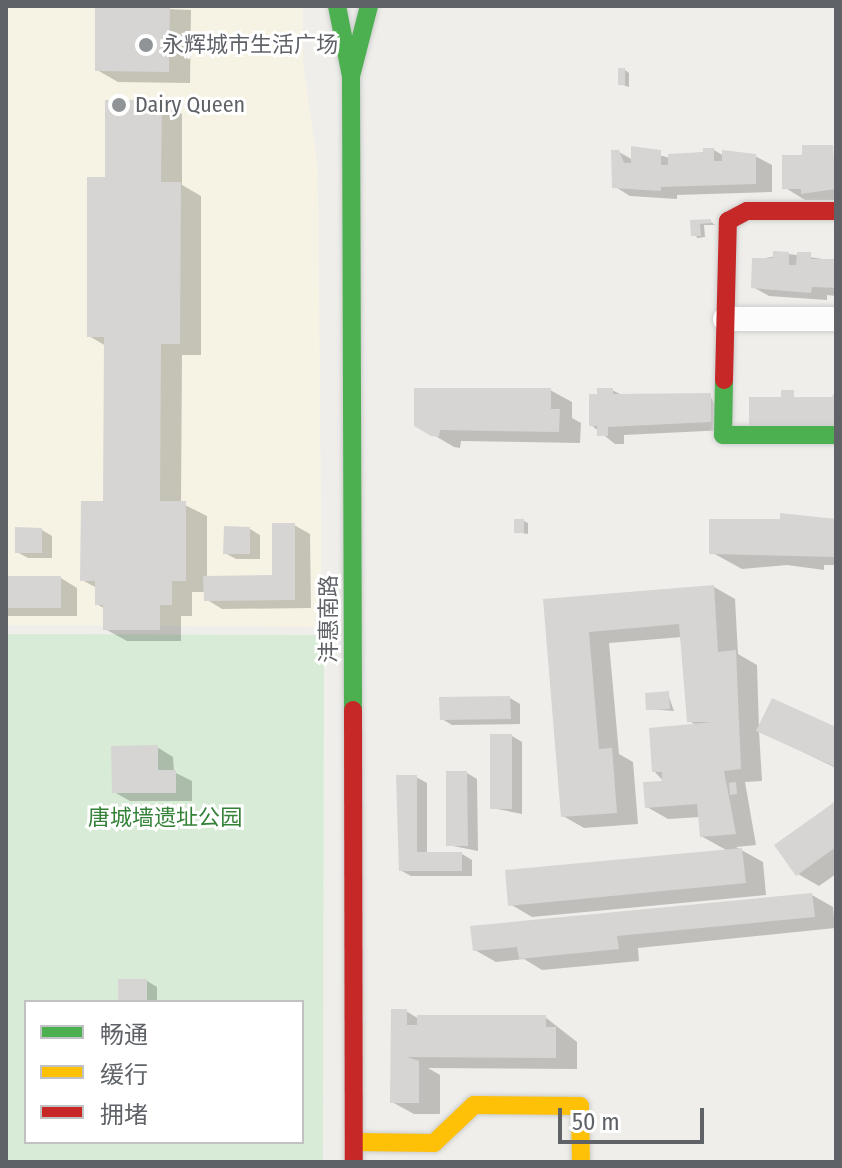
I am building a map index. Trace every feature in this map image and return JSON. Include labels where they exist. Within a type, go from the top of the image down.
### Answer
[{"type":"main road","name":"沣惠南路","points":[[337,6],[351,76],[354,1162]]},
{"type":"main road","name":"沣惠南路","points":[[351,76],[369,6]]},
{"type":"main road","points":[[325,39],[351,76]]},
{"type":"main road","points":[[836,211],[747,211],[733,217],[726,229],[723,435],[836,435]]},
{"type":"main road","points":[[354,1142],[434,1143],[474,1105],[580,1106],[581,1162]]},
{"type":"street","points":[[725,319],[836,319]]},
{"type":"shaded area","points":[[6,6],[303,6],[303,64],[318,168],[322,627],[6,625]]},
{"type":"green space","name":"唐城墙遗址公园","points":[[6,634],[324,635],[323,1162],[6,1162]]},
{"type":"building","points":[[95,6],[170,6],[169,72],[95,71]]},
{"type":"building","points":[[618,68],[625,68],[625,85],[618,85]]},
{"type":"building","points":[[105,100],[162,100],[161,182],[181,182],[180,344],[161,344],[160,501],[186,501],[186,581],[172,581],[172,605],[160,605],[160,630],[103,630],[103,605],[95,605],[95,581],[80,581],[81,501],[103,501],[104,337],[87,337],[87,177],[105,177]]},
{"type":"building","points":[[802,145],[833,145],[836,189],[801,194],[801,189],[782,189],[782,155],[802,155]]},
{"type":"building","points":[[631,146],[661,150],[661,165],[668,165],[668,154],[703,152],[703,148],[714,148],[714,161],[722,161],[722,150],[756,154],[756,184],[661,187],[661,191],[612,188],[611,150],[619,150],[624,163],[631,163]]},
{"type":"building","points":[[711,219],[711,223],[700,224],[701,236],[691,236],[690,220]]},
{"type":"building","points":[[773,251],[789,252],[789,265],[796,265],[797,252],[811,252],[811,259],[836,259],[836,288],[812,287],[811,293],[751,288],[752,258],[773,258]]},
{"type":"building","points":[[414,388],[551,388],[551,409],[560,409],[559,432],[440,430],[439,437],[431,436],[414,426]]},
{"type":"building","points":[[597,388],[613,388],[613,394],[711,393],[711,422],[608,427],[608,436],[597,436],[597,426],[589,426],[589,394],[597,394]]},
{"type":"building","points":[[781,390],[794,390],[794,397],[832,397],[836,390],[836,430],[749,428],[749,397],[781,397]]},
{"type":"building","points":[[780,513],[836,519],[836,557],[709,554],[709,519],[780,519]]},
{"type":"building","points":[[514,519],[524,519],[524,533],[514,533]]},
{"type":"building","points":[[272,523],[295,523],[295,600],[204,601],[203,576],[272,575]]},
{"type":"building","points":[[224,526],[250,527],[250,554],[223,554]]},
{"type":"building","points":[[15,527],[42,528],[42,553],[15,553]]},
{"type":"building","points":[[6,576],[61,576],[61,608],[6,608]]},
{"type":"building","points":[[714,585],[718,652],[736,650],[741,769],[724,771],[736,834],[700,837],[697,804],[645,808],[643,782],[662,781],[662,772],[652,772],[649,728],[713,722],[687,722],[679,624],[589,632],[599,749],[612,748],[617,813],[561,817],[543,599]]},
{"type":"building","points":[[669,691],[670,709],[646,710],[645,693]]},
{"type":"building","points":[[510,696],[511,719],[440,720],[439,697]]},
{"type":"building","points":[[772,698],[836,727],[836,767],[756,731]]},
{"type":"building","points":[[490,734],[512,734],[512,809],[490,809]]},
{"type":"building","points":[[158,745],[158,770],[176,770],[176,793],[112,793],[111,746]]},
{"type":"building","points":[[446,771],[467,771],[468,846],[446,846]]},
{"type":"building","points":[[396,775],[417,775],[417,852],[462,852],[462,871],[399,871]]},
{"type":"building","points":[[736,782],[737,794],[730,795],[729,783]]},
{"type":"building","points":[[836,801],[836,847],[796,876],[774,845]]},
{"type":"building","points":[[742,848],[746,883],[508,906],[505,870]]},
{"type":"building","points":[[812,893],[815,917],[617,936],[619,949],[519,959],[517,947],[473,951],[470,926]]},
{"type":"building","points":[[118,979],[147,979],[147,1000],[118,1000]]},
{"type":"building","points":[[391,1009],[407,1009],[407,1025],[417,1025],[417,1015],[546,1015],[546,1027],[556,1027],[556,1058],[407,1057],[419,1061],[419,1103],[390,1103]]},
{"type":"traffic: fast","points":[[337,6],[351,76],[353,710]]},
{"type":"traffic: fast","points":[[351,76],[369,6]]},
{"type":"traffic: fast","points":[[724,380],[723,435],[836,435]]},
{"type":"traffic: slow","points":[[354,1142],[434,1143],[474,1105],[580,1106],[581,1162]]},
{"type":"traffic: jam","points":[[724,380],[728,221],[747,211],[836,211]]},
{"type":"traffic: jam","points":[[353,710],[354,1162]]},
{"type":"place","name":"永辉城市生活广场","points":[[146,45]]},
{"type":"place","name":"Dairy Queen","points":[[119,105]]}]
